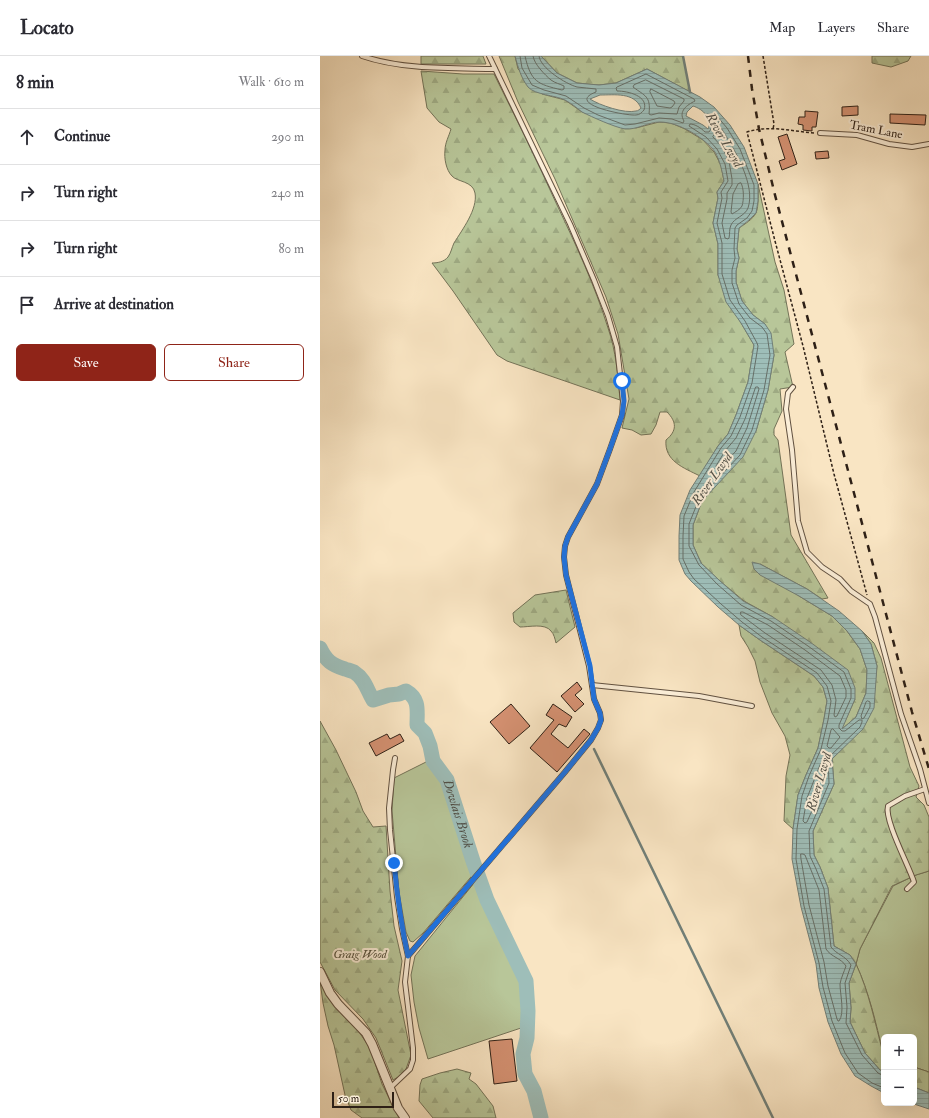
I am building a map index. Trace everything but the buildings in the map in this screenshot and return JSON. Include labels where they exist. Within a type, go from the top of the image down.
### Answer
[{"type":"street","points":[[320,972],[330,993],[338,1004],[366,1033],[372,1044],[398,1108],[405,1118]]},
{"type":"lane","points":[[362,56],[375,60],[402,64],[445,68],[495,69]]},
{"type":"lane","points":[[408,956],[565,772],[591,740],[601,720],[600,713],[594,699],[590,666],[566,575],[564,557],[568,537],[597,484],[622,415],[624,401],[617,347],[608,316],[570,224],[489,56]]},
{"type":"lane","name":"Tram Lane","points":[[820,133],[857,135],[889,144],[912,147],[929,144]]},
{"type":"lane","points":[[793,388],[788,393],[786,409],[792,450],[798,521],[807,552],[822,567],[840,579],[851,591],[870,604],[875,617],[901,714],[920,769],[929,803]]},
{"type":"lane","points":[[592,685],[699,696],[752,706]]},
{"type":"lane","points":[[390,1088],[410,1070],[414,1048],[405,982],[408,956],[397,897],[390,830],[389,808],[395,758]]},
{"type":"lane","points":[[907,890],[914,882],[890,825],[887,810],[888,806],[905,796],[925,789]]},
{"type":"path","points":[[763,56],[774,124],[773,129]]},
{"type":"path","points":[[820,133],[786,129],[759,129],[747,132],[774,241],[803,346],[834,474],[870,604]]},
{"type":"green space","points":[[421,56],[483,56],[486,64],[421,64]]},
{"type":"green space","points":[[499,56],[515,56],[518,69],[542,94],[565,100],[582,112],[636,128],[659,122],[671,123],[685,129],[703,140],[714,152],[721,165],[724,181],[717,192],[718,198],[713,223],[718,244],[718,275],[741,323],[754,345],[748,382],[736,415],[728,434],[718,446],[700,476],[676,463],[668,453],[666,440],[670,437],[674,430],[674,423],[673,419],[667,412],[660,412],[656,425],[651,434],[641,435],[632,430],[622,428],[629,399],[618,334],[606,297],[555,179],[518,102]]},
{"type":"green space","points":[[541,56],[683,56],[690,92],[647,69],[616,83],[599,85],[577,83],[557,73]]},
{"type":"green space","points":[[872,56],[911,56],[908,61],[891,67],[872,63]]},
{"type":"green space","points":[[421,71],[463,74],[494,74],[571,235],[597,297],[613,346],[620,400],[507,361],[497,355],[432,263],[442,261],[449,255],[454,243],[472,212],[475,193],[471,186],[454,178],[448,171],[445,153],[451,129],[439,122],[427,108]]},
{"type":"green space","points":[[758,184],[775,262],[784,290],[794,344],[785,352],[793,387],[780,389],[782,411],[774,429],[774,435],[778,440],[791,535],[828,598],[822,599],[807,589],[760,564],[799,596],[832,616],[847,631],[860,649],[867,670],[866,693],[856,717],[841,730],[855,699],[773,617],[744,601],[701,563],[693,545],[693,525],[702,501],[713,489],[756,431],[768,390],[774,355],[765,324],[753,315],[742,301],[736,282],[736,271],[739,258],[737,249],[739,228],[756,213],[758,203]]},
{"type":"green space","points":[[566,590],[575,627],[556,643],[551,631],[545,627],[520,627],[514,622],[513,613],[535,595]]},
{"type":"green space","points":[[739,625],[814,676],[823,687],[827,701],[818,748],[798,795],[793,829],[784,821],[786,776],[790,755],[785,736],[772,713],[760,682],[755,661],[741,636]]},
{"type":"green space","points":[[862,631],[874,643],[881,658],[910,767],[919,786],[916,797],[924,805],[929,817],[929,871],[892,886],[860,949],[856,964],[850,955],[834,946],[828,888],[814,855],[813,831],[834,784],[832,759],[847,744],[875,683],[877,666],[871,644]]},
{"type":"green space","name":"Graig Wood","points":[[320,721],[336,750],[356,792],[363,811],[373,827],[386,826],[394,926],[402,961],[398,990],[411,1055],[406,1069],[400,1076],[393,1080],[376,1038],[363,1019],[335,990],[320,962]]},
{"type":"green space","points":[[432,759],[447,780],[476,871],[423,933],[413,942],[410,941],[406,932],[399,892],[392,811],[394,778]]},
{"type":"green space","points":[[929,871],[929,1072],[917,1068],[917,1034],[881,1034],[881,1044],[875,1019],[856,964],[860,949],[893,886],[916,875]]},
{"type":"green space","points":[[479,877],[487,900],[526,981],[527,1026],[428,1059],[419,1028],[414,1002],[411,975],[415,956]]},
{"type":"green space","points":[[856,964],[868,997],[881,1046],[881,1070],[865,1053],[850,1022],[851,1008],[849,983]]},
{"type":"green space","points":[[320,981],[337,1009],[359,1032],[370,1048],[382,1084],[399,1118],[362,1118],[351,1110],[345,1095],[334,1045],[328,1026]]},
{"type":"green space","points":[[917,1068],[929,1072],[929,1093],[917,1088]]},
{"type":"green space","points":[[457,1069],[471,1073],[469,1079],[476,1084],[493,1106],[496,1118],[433,1118],[419,1101],[422,1079]]},
{"type":"water","name":"River Lwyd","points":[[515,56],[541,56],[557,73],[577,83],[599,85],[616,83],[647,69],[700,97],[714,107],[730,125],[744,147],[758,184],[756,213],[739,228],[737,249],[739,258],[736,271],[736,282],[742,301],[753,315],[765,324],[771,333],[774,355],[768,390],[756,431],[743,457],[702,501],[693,525],[693,545],[701,563],[743,601],[773,617],[848,670],[855,688],[855,699],[842,729],[856,717],[866,693],[867,670],[860,649],[847,631],[832,616],[760,575],[754,569],[752,562],[760,564],[807,589],[839,611],[862,631],[871,644],[877,666],[874,708],[863,729],[832,759],[834,784],[813,831],[814,855],[828,888],[834,946],[850,955],[856,964],[849,983],[851,1008],[850,1022],[865,1053],[881,1070],[881,1091],[855,1076],[841,1054],[828,1022],[819,988],[816,964],[801,907],[792,859],[793,829],[798,795],[818,748],[824,719],[827,701],[823,687],[814,676],[739,625],[718,607],[685,574],[679,560],[680,515],[690,490],[718,446],[728,434],[748,382],[754,345],[726,302],[718,275],[718,244],[713,223],[718,198],[717,192],[724,181],[720,162],[710,146],[690,131],[675,125],[660,122],[629,129],[620,128],[582,112],[565,100],[531,90],[523,80]],"holes":[[[600,95],[618,95],[634,99],[641,108],[637,111],[631,112],[619,110],[599,104],[590,99]],[[693,106],[700,109],[708,118],[708,129],[686,116],[687,112]]]},
{"type":"water","points":[[917,1088],[929,1093],[929,1109],[917,1105]]},
{"type":"waterway","points":[[683,56],[690,92]]},
{"type":"waterway","name":"Dowlais Brook","points":[[320,648],[330,662],[358,675],[363,681],[373,700],[406,691],[414,698],[416,702],[417,725],[425,733],[430,746],[433,761],[447,780],[487,900],[526,981],[528,1011],[527,1038],[523,1054],[525,1074],[534,1091],[541,1118]]},
{"type":"waterway","points":[[594,749],[773,1118]]},
{"type":"railway","points":[[748,56],[759,129],[775,195],[912,712],[929,769]]},
{"type":"route","points":[[394,863],[397,897],[408,956],[565,772],[591,740],[598,728],[601,720],[600,713],[594,699],[590,666],[566,575],[564,557],[568,537],[597,484],[622,415],[624,401],[622,381]]}]
